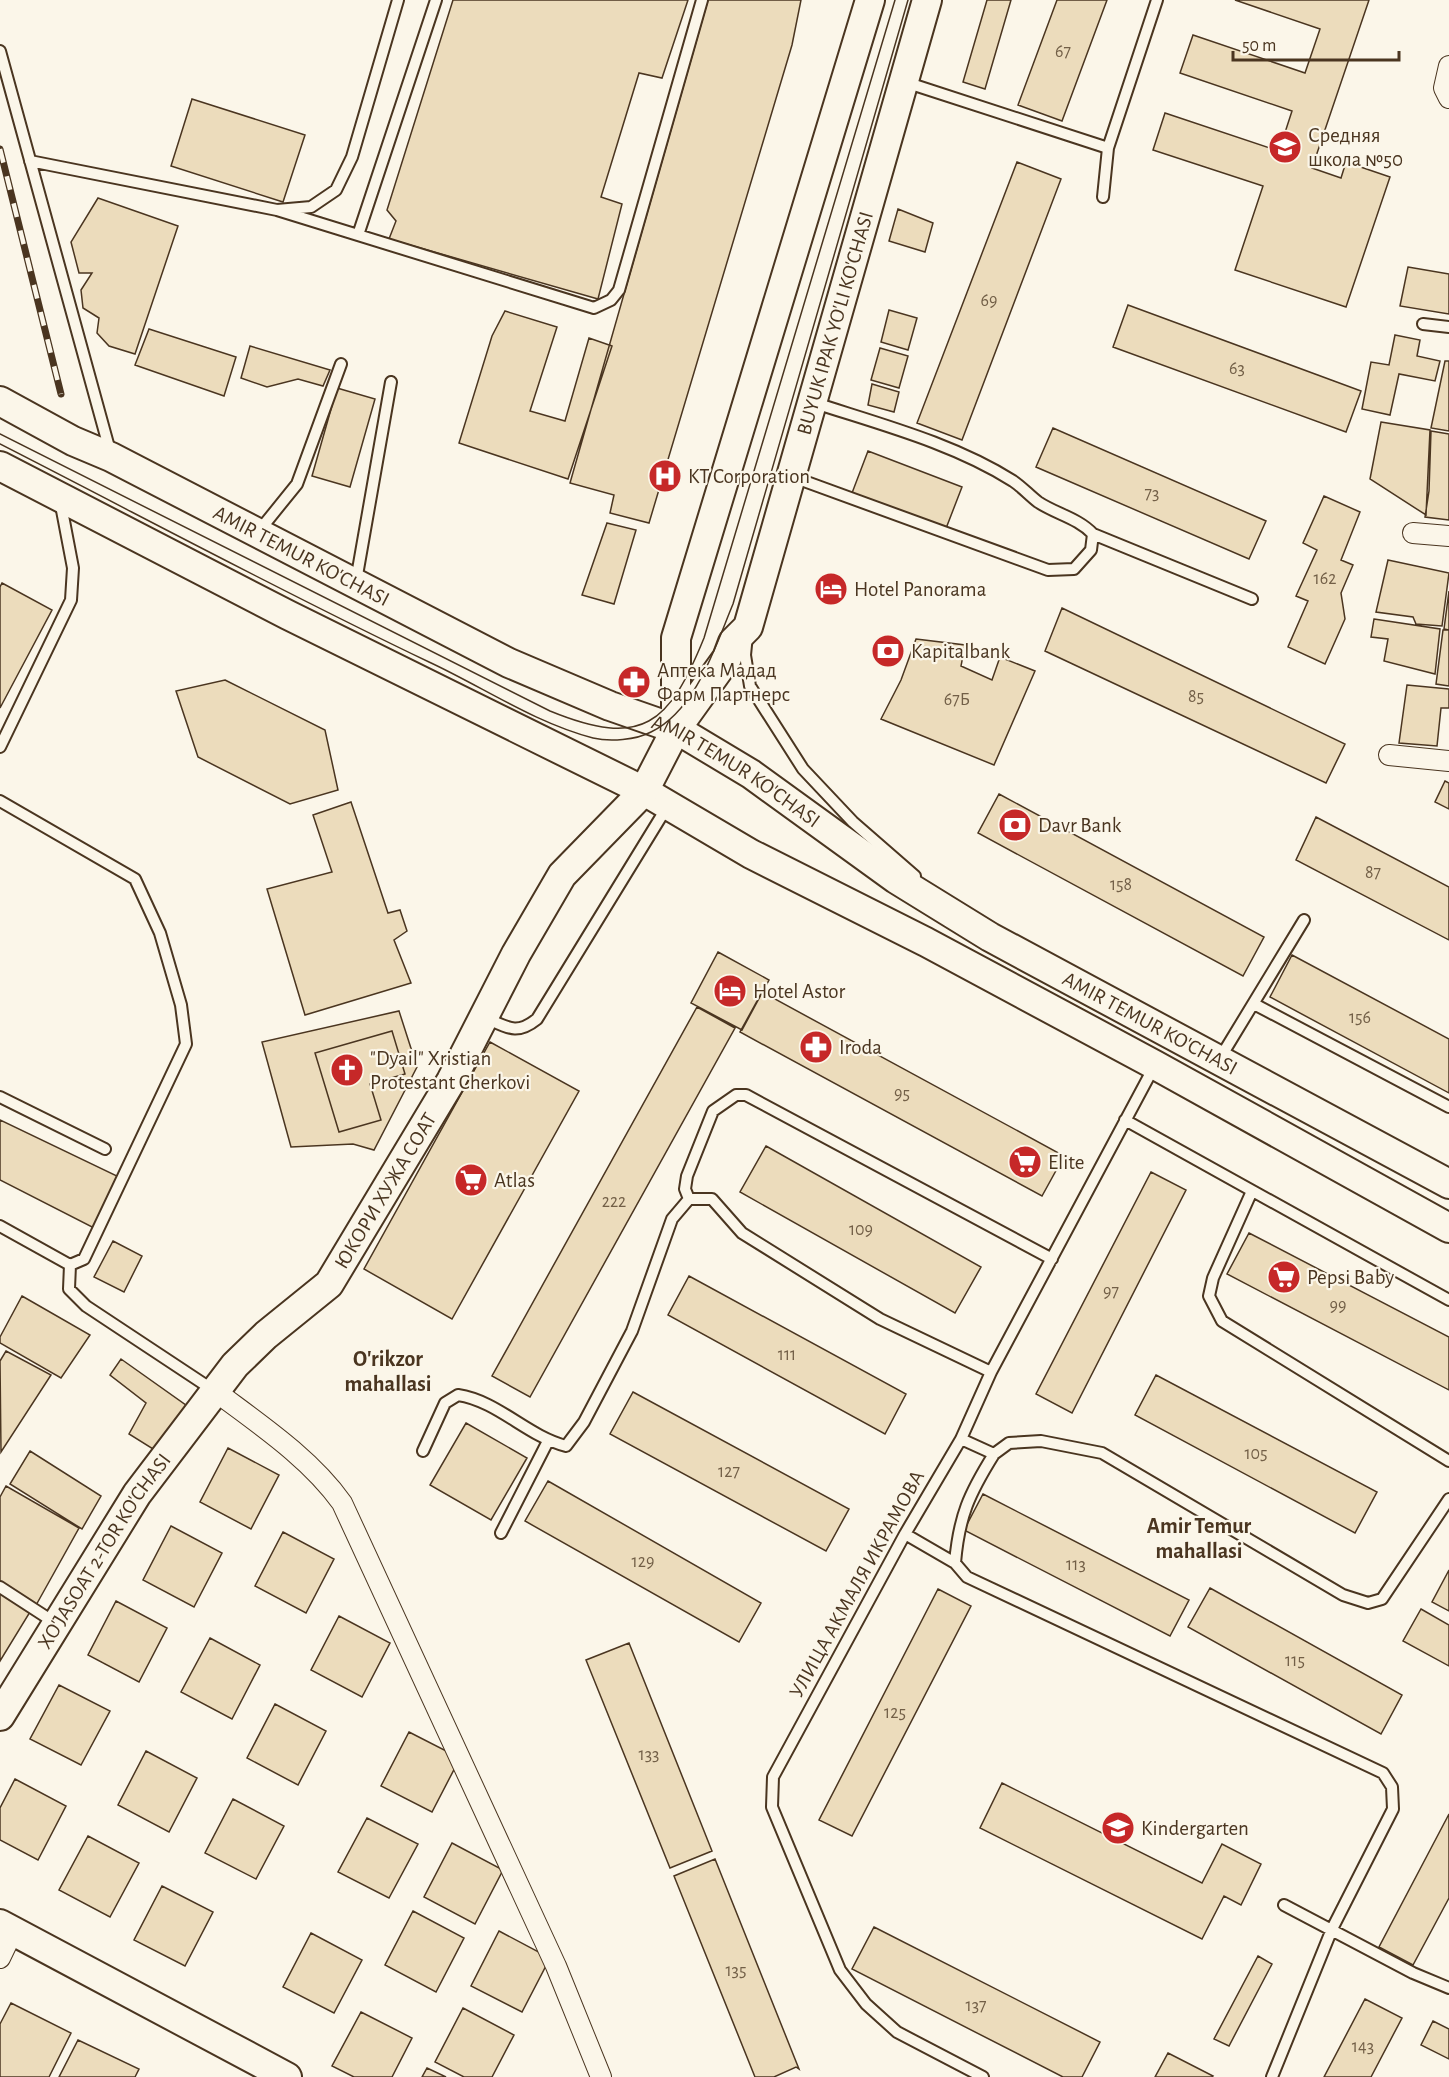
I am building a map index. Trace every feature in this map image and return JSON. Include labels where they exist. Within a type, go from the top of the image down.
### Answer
[{"type":"main road","name":"BUYUK IPAK YO'LI KO'CHASI","points":[[676,729],[676,638],[870,0]]},
{"type":"main road","name":"BUYUK IPAK YO'LI KO'CHASI","points":[[644,791],[676,729],[727,658],[733,642],[748,627],[810,402],[927,0]]},
{"type":"main road","name":"AMIR TEMUR KO'CHASI","points":[[0,401],[73,441],[111,457],[509,663],[610,706],[676,729],[752,774],[896,879],[990,938],[1449,1184]]},
{"type":"main road","name":"AMIR TEMUR KO'CHASI","points":[[0,466],[288,615],[644,791],[751,854],[926,942],[1155,1065],[1449,1228]]},
{"type":"main road","name":"ЮКОРИ ХУЖА СОАТ","points":[[215,1391],[235,1365],[266,1335],[329,1284],[451,1081],[516,954],[562,875],[644,791]]},
{"type":"main road","name":"XO'JASOAT 2-TOR KO'CHASI","points":[[0,1716],[137,1494],[215,1391]]},
{"type":"main road","points":[[7,1928],[287,2077]]},
{"type":"street","points":[[1449,66],[1444,88],[1449,98]]},
{"type":"street","points":[[1413,532],[1449,536]]},
{"type":"street","points":[[1389,755],[1449,761]]},
{"type":"street","points":[[215,1391],[299,1458],[329,1485],[342,1503],[556,1966],[601,2077]]},
{"type":"street","points":[[0,1958],[7,1928]]},
{"type":"lane","points":[[277,210],[311,207],[336,190],[352,157],[398,0]]},
{"type":"lane","points":[[358,235],[436,0]]},
{"type":"lane","points":[[30,161],[277,210],[594,308],[611,300],[619,290],[702,0]]},
{"type":"lane","points":[[1103,197],[1108,148],[1157,0]]},
{"type":"lane","points":[[0,51],[111,457]]},
{"type":"lane","points":[[902,81],[1108,148]]},
{"type":"lane","points":[[1423,324],[1449,327]]},
{"type":"lane","points":[[257,532],[297,484],[341,364]]},
{"type":"lane","points":[[356,584],[391,382]]},
{"type":"lane","points":[[810,402],[904,432],[966,457],[1014,481],[1039,502],[1083,524],[1093,534],[1252,598]]},
{"type":"lane","points":[[790,476],[1048,570],[1074,569],[1091,550],[1093,534]]},
{"type":"lane","points":[[0,747],[71,600],[73,568],[60,497]]},
{"type":"lane","points":[[748,627],[745,656],[750,686],[803,769],[853,822],[937,895],[1276,1077]]},
{"type":"lane","points":[[0,801],[135,879],[160,933],[181,1005],[186,1044],[84,1259],[70,1265]]},
{"type":"lane","points":[[484,1017],[513,1029],[525,1029],[537,1019],[668,807]]},
{"type":"lane","points":[[1225,1050],[1304,920]]},
{"type":"lane","points":[[1254,1004],[1449,1107]]},
{"type":"lane","name":"УЛИЦА АКМАЛЯ ИКРАМОВА","points":[[983,2077],[897,2032],[866,2004],[840,1970],[772,1807],[773,1777],[905,1534],[962,1439],[991,1372],[1155,1065]]},
{"type":"lane","points":[[689,1199],[685,1189],[687,1176],[713,1111],[736,1095],[746,1095],[1052,1258]]},
{"type":"lane","points":[[0,1097],[105,1149]]},
{"type":"lane","points":[[1125,1120],[1449,1300]]},
{"type":"lane","points":[[1252,1191],[1213,1278],[1209,1296],[1222,1321],[1449,1461]]},
{"type":"lane","points":[[423,1451],[445,1403],[458,1395],[474,1397],[548,1441],[566,1446],[584,1422],[632,1331],[672,1219],[689,1199],[712,1199],[742,1233],[771,1252],[880,1319],[991,1372]]},
{"type":"lane","points":[[0,1226],[70,1265]]},
{"type":"lane","points":[[70,1265],[69,1289],[86,1306],[215,1391]]},
{"type":"lane","points":[[962,1439],[994,1454]]},
{"type":"lane","points":[[501,1533],[548,1441]]},
{"type":"lane","points":[[955,1563],[958,1534],[971,1491],[994,1454],[1009,1443],[1041,1441],[1102,1453],[1343,1594],[1368,1603],[1382,1599],[1449,1499]]},
{"type":"lane","points":[[905,1534],[955,1563],[967,1576],[1383,1773],[1392,1787],[1393,1809],[1332,1929],[1272,2077]]},
{"type":"lane","points":[[0,1587],[57,1624]]},
{"type":"lane","points":[[1284,1905],[1413,1973],[1449,1988]]},
{"type":"building","points":[[453,0],[688,0],[662,78],[639,73],[601,197],[622,204],[598,299],[389,239],[396,221],[387,210]]},
{"type":"building","points":[[708,0],[801,0],[792,45],[649,523],[610,513],[614,495],[570,483]]},
{"type":"building","points":[[987,0],[1011,0],[985,89],[963,82]]},
{"type":"building","points":[[1057,0],[1107,0],[1062,121],[1018,105]]},
{"type":"building","points":[[1235,0],[1369,0],[1312,168],[1341,178],[1346,162],[1390,177],[1346,307],[1235,270],[1263,186],[1153,150],[1165,113],[1279,151],[1292,111],[1180,73],[1193,35],[1305,73],[1320,29]]},
{"type":"building","points":[[192,99],[305,135],[283,202],[171,166]]},
{"type":"building","points":[[1017,162],[1061,179],[962,440],[917,423]]},
{"type":"building","points":[[98,198],[178,226],[135,354],[109,346],[97,333],[99,318],[83,308],[81,290],[92,273],[79,273],[71,242]]},
{"type":"building","points":[[898,209],[933,223],[925,252],[889,241]]},
{"type":"building","points":[[1408,267],[1449,274],[1449,314],[1400,306]]},
{"type":"building","points":[[1128,305],[1361,391],[1346,432],[1113,347]]},
{"type":"building","points":[[889,310],[917,318],[908,350],[881,342]]},
{"type":"building","points":[[505,311],[557,327],[530,411],[565,421],[589,338],[612,346],[568,479],[459,443],[492,336]]},
{"type":"building","points":[[149,329],[236,357],[224,396],[135,365]]},
{"type":"building","points":[[1395,335],[1420,340],[1417,356],[1440,361],[1435,381],[1399,374],[1390,415],[1362,409],[1371,362],[1389,365]]},
{"type":"building","points":[[250,346],[330,370],[323,386],[298,379],[267,387],[241,378]]},
{"type":"building","points":[[880,348],[908,356],[899,388],[871,380]]},
{"type":"building","points":[[1445,361],[1449,361],[1449,431],[1431,428]]},
{"type":"building","points":[[872,384],[899,392],[894,412],[868,405]]},
{"type":"building","points":[[337,388],[375,399],[350,487],[312,476]]},
{"type":"building","points":[[1381,422],[1430,430],[1426,515],[1370,479]]},
{"type":"building","points":[[1053,428],[1266,521],[1249,559],[1036,467]]},
{"type":"building","points":[[1431,431],[1449,434],[1449,520],[1425,517],[1429,491]]},
{"type":"building","points":[[868,451],[962,487],[945,531],[852,493]]},
{"type":"building","points":[[1324,496],[1360,512],[1341,560],[1353,565],[1341,593],[1345,619],[1325,664],[1288,647],[1308,601],[1296,596],[1317,550],[1303,543]]},
{"type":"building","points":[[607,523],[636,530],[614,604],[582,595]]},
{"type":"building","points":[[1388,560],[1449,573],[1442,626],[1416,624],[1413,617],[1376,612]]},
{"type":"building","points":[[2,583],[52,610],[0,708],[0,587]]},
{"type":"building","points":[[1449,591],[1449,630],[1444,629]]},
{"type":"building","points":[[1062,608],[1345,744],[1326,783],[1045,651]]},
{"type":"building","points":[[1374,619],[1440,629],[1435,674],[1384,661],[1388,639],[1371,637]]},
{"type":"building","points":[[1443,630],[1449,630],[1449,686],[1436,684]]},
{"type":"building","points":[[916,639],[965,645],[961,666],[992,680],[1000,657],[1035,671],[994,765],[881,719],[901,680]]},
{"type":"building","points":[[225,680],[325,730],[338,790],[290,804],[198,757],[176,691]]},
{"type":"building","points":[[1407,685],[1449,689],[1449,708],[1441,708],[1437,746],[1399,743]]},
{"type":"building","points":[[1445,781],[1449,783],[1449,809],[1435,802]]},
{"type":"building","points":[[999,794],[1264,937],[1243,976],[978,833]]},
{"type":"building","points":[[351,802],[388,913],[400,910],[407,931],[394,940],[411,983],[305,1015],[267,889],[332,872],[313,815]]},
{"type":"building","points":[[1316,817],[1449,887],[1449,940],[1296,860]]},
{"type":"building","name":"Hotel Astor","points":[[718,952],[769,980],[742,1030],[691,1003]]},
{"type":"building","points":[[1292,955],[1449,1039],[1449,1093],[1270,997]]},
{"type":"building","points":[[762,992],[1064,1156],[1042,1196],[740,1032]]},
{"type":"building","points":[[697,1007],[735,1028],[530,1397],[492,1376]]},
{"type":"building","points":[[399,1011],[417,1067],[374,1150],[353,1144],[291,1147],[262,1042]]},
{"type":"building","points":[[392,1031],[405,1074],[370,1084],[381,1120],[339,1132],[315,1053]]},
{"type":"building","name":"Atlas","points":[[490,1042],[579,1091],[452,1319],[364,1269]]},
{"type":"building","points":[[0,1120],[117,1176],[94,1228],[0,1180]]},
{"type":"building","points":[[766,1146],[981,1267],[955,1313],[740,1192]]},
{"type":"building","points":[[1151,1172],[1186,1190],[1072,1413],[1036,1394]]},
{"type":"building","points":[[1249,1233],[1449,1337],[1449,1390],[1227,1274]]},
{"type":"building","points":[[113,1241],[142,1256],[124,1292],[94,1277]]},
{"type":"building","points":[[689,1276],[906,1394],[885,1434],[668,1315]]},
{"type":"building","points":[[22,1296],[90,1335],[61,1378],[0,1343],[0,1337]]},
{"type":"building","points":[[6,1351],[51,1375],[1,1452],[0,1361]]},
{"type":"building","points":[[121,1359],[190,1408],[161,1454],[129,1434],[146,1403],[110,1375]]},
{"type":"building","points":[[1156,1375],[1377,1492],[1355,1533],[1135,1415]]},
{"type":"building","points":[[633,1392],[849,1509],[826,1551],[610,1434]]},
{"type":"building","points":[[466,1423],[527,1458],[491,1520],[430,1485]]},
{"type":"building","points":[[228,1448],[279,1475],[251,1529],[200,1502]]},
{"type":"building","points":[[30,1451],[101,1496],[82,1529],[10,1484]]},
{"type":"building","points":[[548,1481],[761,1603],[739,1642],[525,1521]]},
{"type":"building","points":[[6,1486],[79,1528],[35,1607],[0,1581],[0,1497]]},
{"type":"building","points":[[983,1494],[1189,1600],[1170,1636],[964,1530]]},
{"type":"building","points":[[171,1526],[222,1553],[194,1607],[143,1580]]},
{"type":"building","points":[[283,1532],[334,1559],[306,1613],[255,1586]]},
{"type":"building","points":[[1449,1570],[1449,1611],[1432,1602]]},
{"type":"building","points":[[1210,1588],[1402,1695],[1381,1734],[1188,1627]]},
{"type":"building","points":[[938,1589],[971,1606],[852,1836],[819,1820]]},
{"type":"building","points":[[0,1592],[30,1612],[0,1661]]},
{"type":"building","points":[[116,1601],[167,1628],[139,1682],[88,1655]]},
{"type":"building","points":[[1421,1609],[1449,1625],[1449,1666],[1403,1641]]},
{"type":"building","points":[[339,1616],[390,1643],[362,1697],[311,1670]]},
{"type":"building","points":[[210,1638],[260,1665],[232,1719],[181,1692]]},
{"type":"building","points":[[629,1643],[712,1851],[670,1868],[586,1660]]},
{"type":"building","points":[[59,1685],[110,1711],[81,1765],[30,1739]]},
{"type":"building","points":[[275,1704],[326,1731],[298,1785],[247,1758]]},
{"type":"building","points":[[409,1732],[460,1758],[432,1812],[381,1786]]},
{"type":"building","points":[[146,1751],[197,1778],[169,1832],[118,1805]]},
{"type":"building","points":[[15,1779],[66,1806],[38,1860],[0,1840],[0,1808]]},
{"type":"building","points":[[1002,1783],[1202,1883],[1222,1844],[1261,1864],[1241,1905],[1224,1896],[1202,1939],[980,1828]]},
{"type":"building","points":[[233,1799],[284,1826],[256,1879],[205,1853]]},
{"type":"building","points":[[1449,1814],[1449,1898],[1413,1965],[1379,1947]]},
{"type":"building","points":[[367,1818],[418,1844],[389,1898],[338,1872]]},
{"type":"building","points":[[88,1836],[139,1863],[110,1917],[59,1890]]},
{"type":"building","points":[[452,1843],[503,1870],[475,1924],[424,1897]]},
{"type":"building","points":[[715,1859],[799,2069],[796,2067],[774,2077],[755,2077],[674,1876]]},
{"type":"building","points":[[162,1886],[213,1912],[185,1966],[134,1940]]},
{"type":"building","points":[[413,1911],[464,1938],[436,1992],[385,1965]]},
{"type":"building","points":[[874,1927],[1100,2042],[1082,2077],[1063,2077],[852,1969]]},
{"type":"building","points":[[499,1931],[550,1958],[522,2012],[471,1986]]},
{"type":"building","points":[[311,1933],[362,1960],[334,2013],[283,1987]]},
{"type":"building","points":[[1258,1956],[1272,1964],[1229,2046],[1214,2039]]},
{"type":"building","points":[[1365,1999],[1402,2018],[1371,2077],[1324,2077]]},
{"type":"building","points":[[11,2003],[71,2033],[49,2077],[0,2077],[0,2024]]},
{"type":"building","points":[[463,2008],[514,2035],[492,2077],[464,2077],[435,2062]]},
{"type":"building","points":[[361,2012],[412,2038],[392,2077],[354,2077],[332,2066]]},
{"type":"building","points":[[1433,2021],[1449,2029],[1449,2059],[1421,2045]]},
{"type":"building","points":[[78,2040],[139,2069],[135,2077],[59,2077]]},
{"type":"building","points":[[1168,2053],[1213,2076],[1155,2077]]},
{"type":"building","points":[[427,2068],[446,2077],[422,2077]]},
{"type":"tram line","points":[[0,434],[550,711],[608,728],[630,727],[649,721],[664,709],[678,691],[704,638],[895,0]]},
{"type":"tram line","points":[[0,444],[530,714],[593,738],[623,740],[645,735],[667,722],[692,693],[711,658],[733,604],[908,0]]},
{"type":"railway","points":[[0,149],[61,394]]},
{"type":"place","name":"Средняя школа №50","points":[[1285,147]]},
{"type":"place","name":"KT Corporation","points":[[665,476]]},
{"type":"place","name":"Hotel Panorama","points":[[831,589]]},
{"type":"place","name":"Kapitalbank","points":[[888,651]]},
{"type":"place","name":"Аптека Мадад Фарм Партнерс","points":[[634,682]]},
{"type":"place","name":"Davr Bank","points":[[1015,825]]},
{"type":"place","name":"Hotel Astor","points":[[730,991]]},
{"type":"place","name":"Iroda","points":[[816,1047]]},
{"type":"place","name":"\"Dyail\" Xristian Protestant Cherkovi","points":[[347,1070]]},
{"type":"place","name":"Elite","points":[[1025,1162]]},
{"type":"place","name":"Atlas","points":[[471,1180]]},
{"type":"place","name":"Pepsi Baby","points":[[1284,1277]]},
{"type":"place","name":"Kindergarten","points":[[1118,1828]]},
{"type":"district","name":"O'rikzor mahallasi","points":[[388,1372]]},
{"type":"district","name":"Amir Temur mahallasi","points":[[1199,1538]]}]
